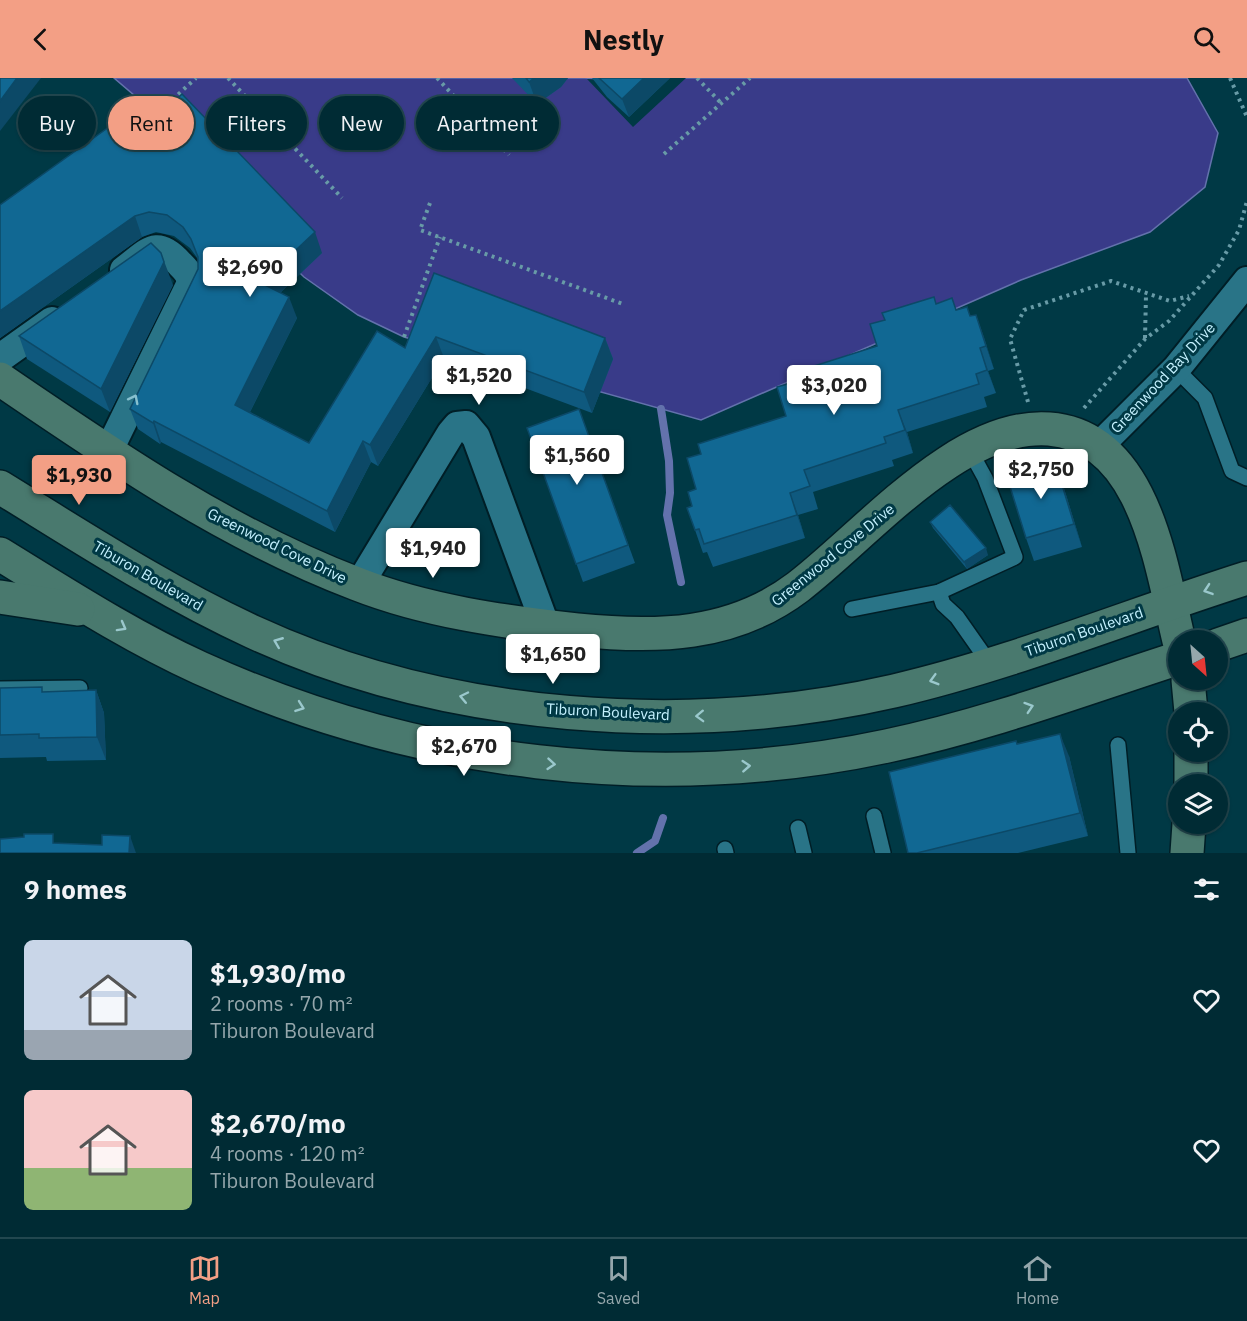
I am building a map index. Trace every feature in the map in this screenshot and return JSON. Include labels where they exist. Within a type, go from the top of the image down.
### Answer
[{"type":"main road","name":"Greenwood Cove Drive","points":[[0,379],[108,452],[225,524],[359,585],[460,612],[546,627],[614,634],[668,634],[702,631],[739,621],[772,606],[801,585],[912,490],[969,449],[1003,434],[1050,430],[1088,439],[1100,446],[1125,472],[1134,488],[1158,556],[1176,630]]},
{"type":"main road","name":"Tiburon Boulevard","points":[[0,487],[152,579],[256,633],[363,672],[476,699],[590,714],[648,717],[716,715],[809,706],[876,694],[990,664],[1247,578]]},
{"type":"main road","points":[[0,554],[94,612],[210,672],[270,697],[364,728],[422,743],[501,758],[642,769],[770,764],[886,747],[973,725],[1168,662]]},
{"type":"main road","points":[[0,597],[94,612]]},
{"type":"main road","points":[[1228,642],[1247,635]]},
{"type":"main road","points":[[1187,853],[1188,834]]},
{"type":"street","points":[[104,284],[152,250],[160,248],[168,251],[188,272],[191,280],[189,289],[108,452]]},
{"type":"street","name":"Greenwood Bay Drive","points":[[1100,446],[1176,369],[1247,281]]},
{"type":"street","points":[[0,358],[76,304]]},
{"type":"street","points":[[359,585],[451,433],[457,426],[466,425],[476,437],[546,627]]},
{"type":"lane","points":[[1176,369],[1205,398],[1232,471],[1247,478]]},
{"type":"lane","points":[[852,609],[939,592],[1015,556],[985,478],[969,449]]},
{"type":"lane","points":[[939,592],[943,604],[957,617],[990,664]]},
{"type":"lane","points":[[0,689],[80,688]]},
{"type":"lane","points":[[1118,745],[1128,853]]},
{"type":"lane","points":[[874,816],[883,853]]},
{"type":"lane","points":[[798,828],[804,853]]},
{"type":"path","points":[[176,96],[196,78]]},
{"type":"path","points":[[228,78],[342,198]]},
{"type":"path","points":[[437,78],[509,155]]},
{"type":"path","points":[[697,78],[721,103]]},
{"type":"path","points":[[664,154],[750,78]]},
{"type":"path","points":[[1230,78],[1247,117]]},
{"type":"path","points":[[1189,296],[1170,301],[1146,295],[1111,281],[1024,310],[1010,339],[1050,430],[1145,339],[1169,321],[1219,265],[1239,230],[1247,201]]},
{"type":"path","points":[[430,203],[420,230],[623,304]]},
{"type":"path","points":[[404,337],[440,237]]},
{"type":"path","points":[[1145,339],[1146,295]]},
{"type":"shaded area","points":[[114,78],[585,78],[607,80],[610,78],[1187,78],[1218,133],[1205,187],[1150,232],[1021,280],[701,420],[404,337],[358,315],[304,277],[173,150],[194,150],[194,96],[135,96]]},
{"type":"pier","points":[[610,78],[686,78],[633,127],[587,79],[607,80]]},
{"type":"building","points":[[0,78],[17,78],[0,101]]},
{"type":"building","points":[[599,78],[644,78],[622,99]]},
{"type":"building","points":[[194,106],[206,119],[206,150],[236,150],[315,232],[261,283],[289,297],[235,405],[309,443],[377,331],[405,348],[434,273],[605,338],[584,392],[436,337],[370,445],[363,441],[327,511],[154,421],[153,423],[130,409],[198,269],[198,257],[191,239],[183,227],[167,215],[149,212],[135,216],[0,311],[0,205],[77,150],[96,150],[96,136],[108,128],[108,150],[194,150]]},
{"type":"building","points":[[151,243],[161,253],[164,262],[101,389],[19,336]]},
{"type":"building","points":[[934,297],[936,304],[952,298],[956,310],[967,307],[970,316],[976,315],[986,346],[980,348],[987,370],[976,374],[979,384],[898,410],[905,430],[884,437],[886,443],[804,470],[810,486],[790,493],[797,515],[704,544],[699,529],[695,530],[687,508],[692,506],[688,492],[696,489],[687,458],[701,454],[698,444],[786,416],[777,387],[791,383],[789,374],[877,346],[870,324],[885,320],[882,313]]},
{"type":"building","points":[[579,409],[628,545],[576,564],[527,428]]},
{"type":"building","points":[[1055,462],[1074,524],[1026,538],[1007,477]]},
{"type":"building","points":[[950,505],[986,548],[964,562],[930,522]]},
{"type":"building","points":[[42,687],[42,692],[96,690],[97,737],[39,738],[39,734],[0,735],[0,688]]},
{"type":"building","points":[[1060,734],[1080,813],[917,853],[908,853],[889,772],[1016,741],[1017,744]]},
{"type":"building","points":[[24,834],[53,834],[53,843],[102,845],[102,835],[130,836],[129,853],[0,853],[0,839],[24,837]]},
{"type":"waterway","points":[[661,409],[669,461],[670,493],[667,515],[681,582]]},
{"type":"waterway","points":[[637,853],[655,841],[663,818]]}]
